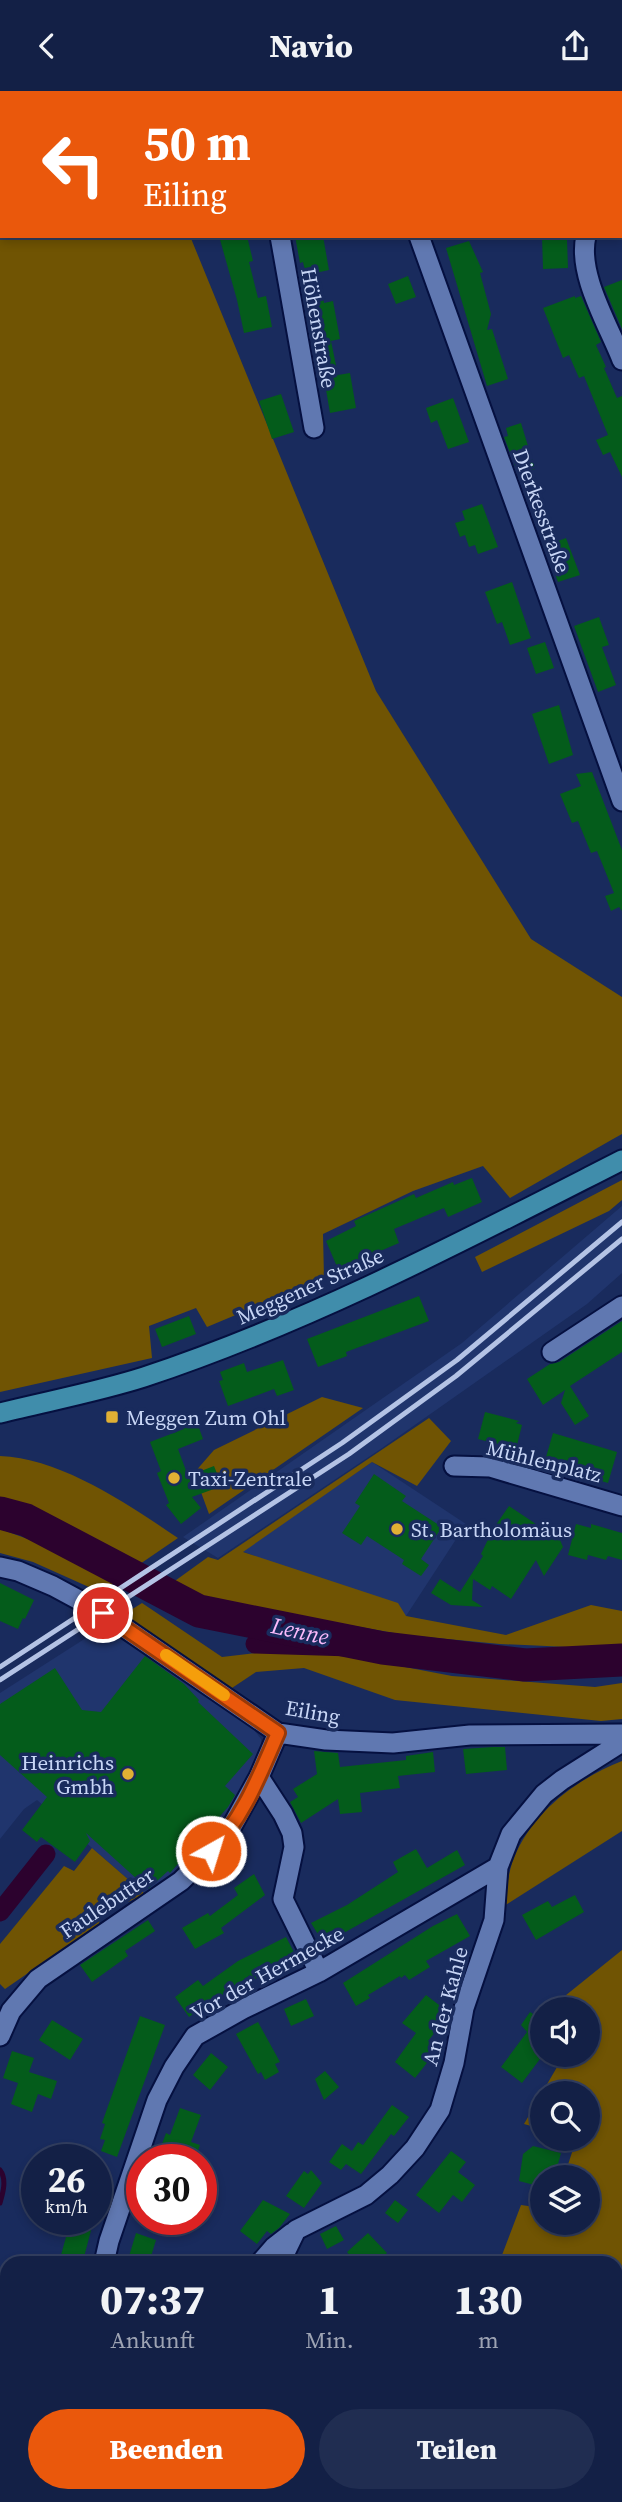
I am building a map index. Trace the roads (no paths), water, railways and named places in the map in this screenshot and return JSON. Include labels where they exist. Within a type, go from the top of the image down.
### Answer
[{"type":"main road","name":"Meggener Straße","points":[[0,1413],[142,1377],[252,1337],[390,1275],[622,1160]]},
{"type":"street","name":"Höhenstraße","points":[[280,238],[314,428]]},
{"type":"street","name":"Dierkesstraße","points":[[420,238],[622,801]]},
{"type":"street","points":[[586,238],[583,250],[587,274],[622,360]]},
{"type":"street","points":[[552,1352],[622,1305]]},
{"type":"street","name":"Mühlenplatz","points":[[454,1466],[490,1467],[622,1506]]},
{"type":"street","name":"Eiling","points":[[0,1567],[18,1571],[53,1586],[103,1613],[278,1733],[326,1740],[393,1743],[470,1735],[622,1734]]},
{"type":"street","name":"Faulebutter","points":[[0,2036],[11,2011],[38,1979],[181,1881],[226,1837],[259,1777],[278,1733]]},
{"type":"street","name":"An der Kahle","points":[[266,2256],[296,2230],[366,2195],[390,2175],[415,2148],[440,2110],[454,2063],[464,2008],[494,1920],[498,1867],[511,1834],[544,1794],[622,1742]]},
{"type":"street","points":[[259,1777],[292,1833],[294,1847],[283,1899],[318,1972]]},
{"type":"street","name":"Vor der Hermecke","points":[[106,2256],[157,2100],[174,2067],[195,2036],[318,1972],[498,1867]]},
{"type":"street","points":[[283,2256],[296,2230]]},
{"type":"waterway","name":"Lenne","points":[[0,1513],[26,1520],[199,1611],[383,1648],[525,1665],[622,1660]]},
{"type":"waterway","points":[[255,1644],[383,1648]]},
{"type":"waterway","points":[[0,1912],[46,1854]]},
{"type":"waterway","points":[[0,2170],[4,2182],[0,2203]]},
{"type":"railway","points":[[0,1667],[342,1443],[457,1360],[622,1222]]},
{"type":"railway","points":[[0,1680],[349,1454],[456,1376],[622,1239]]},
{"type":"place","name":"Meggen Zum Ohl","points":[[112,1417]]},
{"type":"place","name":"Taxi-Zentrale","points":[[174,1478]]},
{"type":"place","name":"St. Bartholomäus","points":[[397,1529]]},
{"type":"place","name":"Heinrichs Gmbh","points":[[128,1774]]}]
